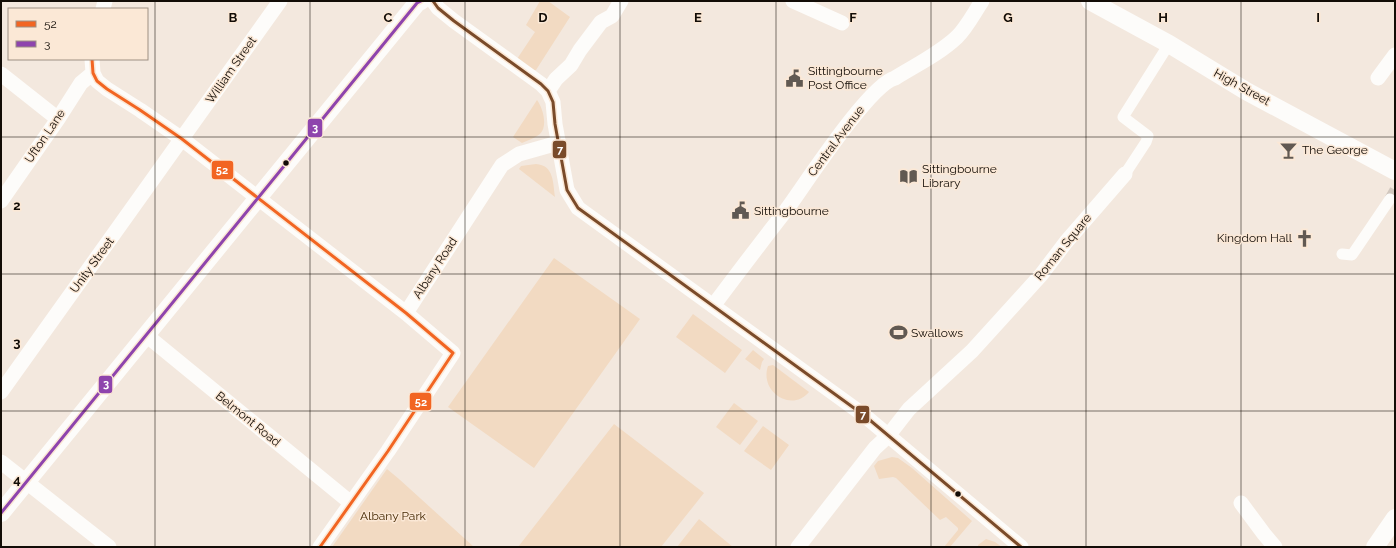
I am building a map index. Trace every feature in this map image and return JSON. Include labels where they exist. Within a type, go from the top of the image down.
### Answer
[{"type":"street","name":"William Street","points":[[182,138],[280,1]]},
{"type":"street","points":[[1,513],[257,198],[420,1]]},
{"type":"street","points":[[433,1],[438,8],[454,21],[541,84],[548,91],[553,102],[558,143],[567,190],[578,208],[847,403],[1021,547]]},
{"type":"street","points":[[548,91],[556,79],[571,65],[600,22],[612,16],[621,1]]},
{"type":"street","name":"Central Avenue","points":[[713,306],[870,96],[891,79],[935,53],[957,37],[982,1]]},
{"type":"street","name":"High Street","points":[[1090,1],[1170,44],[1246,91],[1395,170]]},
{"type":"street","points":[[800,2],[842,23]]},
{"type":"street","name":"Roman Square","points":[[798,547],[875,448],[888,436],[909,409],[972,351],[1040,275],[1066,242],[1125,174],[1146,142],[1148,136],[1123,117],[1170,44]]},
{"type":"street","points":[[1378,78],[1395,55]]},
{"type":"street","points":[[92,66],[97,81],[107,89],[182,138],[406,313],[453,353],[320,547]]},
{"type":"street","name":"Ufton Lane","points":[[1,201],[58,119],[92,66]]},
{"type":"street","points":[[1,74],[58,119]]},
{"type":"street","name":"Unity Street","points":[[1,392],[182,138]]},
{"type":"street","name":"Albany Road","points":[[406,313],[502,165],[519,154],[558,143]]},
{"type":"street","points":[[1342,254],[1352,255],[1390,199]]},
{"type":"street","name":"Belmont Road","points":[[146,335],[351,503]]},
{"type":"street","points":[[1,462],[109,547]]},
{"type":"street","points":[[1241,503],[1275,547]]},
{"type":"street","points":[[1375,547],[1395,518]]},
{"type":"green space","points":[[540,1],[548,1],[570,17],[536,70],[534,70],[517,59],[535,32],[526,25]]},
{"type":"green space","points":[[537,100],[544,117],[544,126],[540,134],[522,143],[513,137]]},
{"type":"green space","points":[[536,164],[542,165],[546,168],[552,176],[555,197],[519,169],[521,166]]},
{"type":"green space","points":[[554,258],[640,319],[534,468],[448,407]]},
{"type":"green space","points":[[693,314],[742,350],[725,373],[676,337]]},
{"type":"green space","points":[[753,350],[764,359],[760,370],[745,359]]},
{"type":"green space","points":[[773,365],[809,392],[802,398],[794,400],[786,400],[779,397],[768,384],[766,375],[768,366]]},
{"type":"green space","points":[[734,403],[758,421],[740,445],[716,427]]},
{"type":"green space","points":[[614,424],[704,493],[661,547],[518,547]]},
{"type":"green space","points":[[763,426],[789,445],[771,470],[744,451]]},
{"type":"green space","points":[[892,457],[898,458],[912,468],[972,521],[950,547],[944,547],[958,528],[946,517],[940,520],[896,478],[879,479],[874,466],[878,461]]},
{"type":"green space","name":"Albany Park","points":[[387,469],[399,479],[474,547],[332,547]]},
{"type":"green space","points":[[699,519],[733,547],[677,547]]},
{"type":"green space","points":[[986,539],[995,542],[1002,547],[978,547],[978,545]]},
{"type":"tunnel","points":[[1390,199],[1395,190]]},
{"type":"transit line","name":"3","points":[[1,513],[417,3],[421,1]]},
{"type":"transit line","name":"7","points":[[433,1],[438,8],[454,21],[541,84],[548,91],[553,102],[555,124],[567,190],[578,208],[865,416],[1021,547]]},
{"type":"transit line","name":"52","points":[[92,60],[93,73],[97,81],[182,139],[406,313],[453,353],[388,451],[320,547]]},
{"type":"place","name":"Sittingbourne Post Office","points":[[795,78]]},
{"type":"place","name":"The George","points":[[1289,150]]},
{"type":"place","name":"Sittingbourne Library","points":[[909,176]]},
{"type":"place","name":"Sittingbourne","points":[[741,211]]},
{"type":"place","name":"Kingdom Hall","points":[[1305,238]]},
{"type":"place","name":"Swallows","points":[[898,333]]}]
